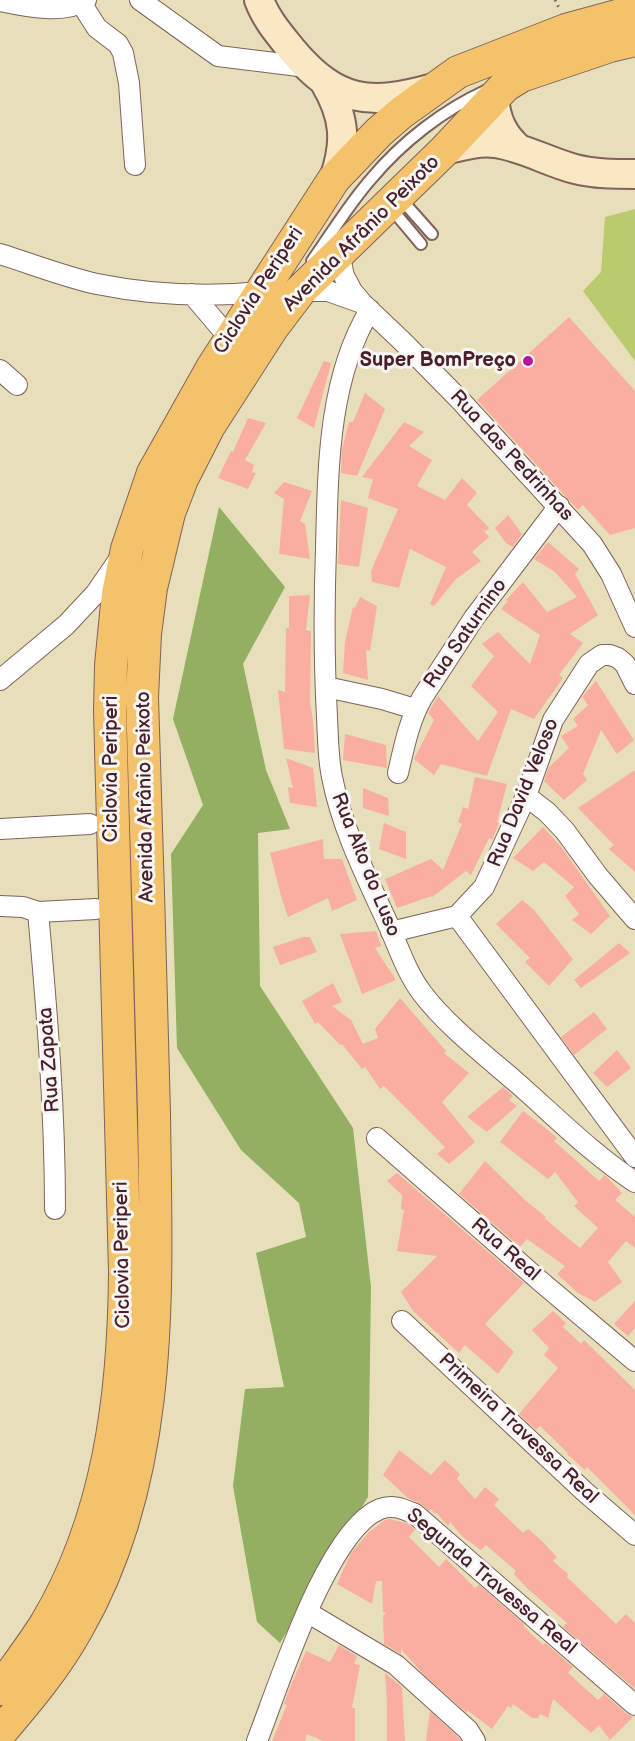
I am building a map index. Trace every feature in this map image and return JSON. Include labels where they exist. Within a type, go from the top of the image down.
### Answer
[{"type":"main road","points":[[259,0],[274,29],[316,75],[335,101],[344,140],[341,160],[334,179]]},
{"type":"main road","name":"Avenida Afrânio Peixoto","points":[[0,1689],[45,1625],[71,1575],[90,1527],[104,1479],[115,1416],[125,1319],[125,1274],[110,711],[113,634],[127,549],[153,473],[185,413],[334,179],[379,132],[400,112],[458,72],[587,23],[635,11]]},
{"type":"main road","name":"Avenida Afrânio Peixoto","points":[[0,1733],[61,1656],[96,1593],[115,1544],[132,1489],[151,1378],[156,1272],[142,697],[151,588],[169,513],[182,479],[209,426],[272,328],[300,291],[445,150],[505,86],[521,76],[610,46],[635,40]]},
{"type":"main road","points":[[316,75],[344,92],[365,98],[387,98],[434,88]]},
{"type":"main road","points":[[494,98],[498,121],[503,132],[519,149]]},
{"type":"main road","points":[[445,150],[469,144],[494,143],[519,149],[576,169],[602,174],[635,174]]},
{"type":"street","points":[[140,0],[218,56],[316,75]]},
{"type":"street","points":[[0,1],[43,8],[63,7],[83,2],[97,28],[118,44],[127,66],[135,165]]},
{"type":"street","name":"Rua das Pedrinhas","points":[[339,253],[344,276],[366,306],[460,400],[592,544],[611,574],[635,627]]},
{"type":"street","points":[[0,254],[94,283],[138,290],[228,295],[263,292]]},
{"type":"street","name":"Rua das Pedrinhas","points":[[300,291],[328,291],[366,306]]},
{"type":"street","points":[[192,294],[231,340]]},
{"type":"street","name":"Rua Alto do Luso","points":[[366,306],[348,359],[334,420],[327,510],[326,687],[331,775],[337,796],[357,854],[407,970],[422,993],[438,1012],[594,1150],[635,1182]]},
{"type":"street","points":[[0,370],[17,385]]},
{"type":"street","name":"Rua Saturnino","points":[[398,773],[415,709],[474,618],[559,506]]},
{"type":"street","points":[[0,680],[66,625],[96,592],[127,549]]},
{"type":"street","name":"Rua David Veloso","points":[[457,916],[484,887],[526,796],[553,720],[589,664],[602,656],[610,655],[618,658],[625,664],[635,684]]},
{"type":"street","points":[[326,687],[415,709]]},
{"type":"street","points":[[526,796],[547,812],[565,831],[598,876],[635,919]]},
{"type":"street","points":[[0,829],[90,824]]},
{"type":"street","points":[[0,906],[23,907],[38,912],[96,909]]},
{"type":"street","name":"Rua Zapata","points":[[38,912],[50,1049],[55,1138],[55,1209]]},
{"type":"street","points":[[392,932],[457,916],[635,1157]]},
{"type":"street","name":"Rua Real","points":[[377,1138],[635,1361]]},
{"type":"street","name":"Primeira Travessa Real","points":[[402,1321],[585,1492],[635,1535]]},
{"type":"street","name":"Segunda Travessa Real","points":[[257,1741],[307,1612],[326,1572],[348,1536],[363,1520],[380,1509],[399,1506],[415,1514],[635,1705]]},
{"type":"street","points":[[307,1612],[377,1652],[409,1675],[461,1724],[475,1741]]},
{"type":"lane","points":[[272,328],[303,273],[357,197],[385,163],[432,122],[478,94],[521,76]]},
{"type":"lane","points":[[393,200],[432,234]]},
{"type":"lane","points":[[393,200],[421,244]]},
{"type":"green space","points":[[635,209],[635,361],[583,291],[601,272],[605,217]]},
{"type":"green space","points":[[219,507],[285,587],[243,664],[266,770],[290,829],[258,833],[260,986],[353,1128],[371,1287],[368,1497],[280,1643],[257,1622],[233,1486],[245,1389],[284,1387],[256,1253],[306,1237],[299,1203],[241,1150],[177,1048],[171,854],[203,805],[173,719]]},
{"type":"building","points":[[569,317],[635,391],[635,528],[610,535],[583,505],[578,510],[477,400]]},
{"type":"building","points":[[324,361],[331,363],[314,428],[297,418]]},
{"type":"building","points":[[365,393],[385,409],[357,476],[341,473],[342,450],[349,422],[353,422]]},
{"type":"building","points":[[248,418],[266,423],[245,460],[254,465],[252,472],[256,473],[248,489],[218,478]]},
{"type":"building","points":[[404,422],[424,432],[409,446],[432,460],[417,486],[445,500],[462,478],[477,493],[467,505],[489,528],[486,531],[483,530],[489,537],[472,552],[481,561],[456,579],[434,606],[430,604],[446,567],[410,549],[399,588],[372,582],[371,571],[398,509],[368,498],[373,479],[362,477]]},
{"type":"building","points":[[284,482],[312,491],[300,521],[305,524],[310,559],[279,554],[284,499],[274,493]]},
{"type":"building","points":[[341,500],[368,508],[359,567],[338,564]]},
{"type":"building","points":[[508,515],[522,534],[513,547],[506,543],[495,528]]},
{"type":"building","points":[[548,542],[579,569],[575,574],[598,615],[570,634],[583,643],[559,675],[563,678],[534,719],[511,709],[487,776],[441,764],[434,775],[414,759],[434,720],[428,713],[438,696],[478,741],[498,712],[471,686],[494,656],[482,644],[498,632],[530,664],[540,635],[501,609],[508,601],[506,600],[523,582],[547,612],[577,597],[555,572],[534,559]]},
{"type":"building","points":[[310,595],[306,630],[311,631],[310,701],[315,753],[284,749],[278,690],[285,692],[289,596]]},
{"type":"building","points":[[360,597],[377,606],[370,651],[366,650],[368,680],[343,673],[345,642],[353,607],[355,608]]},
{"type":"building","points":[[596,681],[634,740],[617,754],[601,730],[583,774],[587,780],[564,800],[544,781],[549,767],[569,748],[561,736],[578,726],[573,719],[588,705],[582,697]]},
{"type":"building","points":[[345,734],[386,745],[387,768],[343,760]]},
{"type":"building","points":[[286,758],[313,768],[317,807],[290,803],[288,787],[293,788]]},
{"type":"building","points":[[635,770],[635,872],[609,849],[614,845],[578,808]]},
{"type":"building","points":[[475,777],[507,784],[497,822],[499,823],[492,840],[489,838],[471,875],[466,871],[431,898],[432,896],[397,908],[385,879],[431,859],[443,870],[462,824],[458,822],[463,807],[468,809]]},
{"type":"building","points":[[363,788],[388,798],[389,816],[363,808]]},
{"type":"building","points":[[384,823],[406,832],[406,859],[379,849]]},
{"type":"building","points":[[543,827],[562,848],[610,916],[591,934],[572,920],[579,914],[565,896],[574,887],[544,862],[533,871],[513,858]]},
{"type":"building","points":[[323,839],[324,859],[342,859],[357,900],[332,911],[328,898],[288,917],[270,853]]},
{"type":"building","points":[[522,900],[534,910],[573,959],[549,986],[525,962],[530,958],[496,924]]},
{"type":"building","points":[[376,931],[381,946],[375,948],[396,980],[362,994],[340,934]]},
{"type":"building","points":[[303,937],[310,937],[317,952],[280,965],[273,947]]},
{"type":"building","points":[[619,943],[630,953],[581,988],[574,980]]},
{"type":"building","points":[[333,983],[342,1002],[332,1006],[351,1020],[363,1044],[378,1038],[375,1029],[400,998],[446,1051],[444,1053],[469,1073],[442,1102],[475,1142],[449,1164],[437,1154],[445,1147],[384,1086],[380,1089],[365,1067],[362,1069],[342,1044],[340,1045],[318,1022],[315,1024],[302,1001]]},
{"type":"building","points":[[594,1012],[607,1029],[574,1055],[561,1037]]},
{"type":"building","points":[[617,1050],[631,1068],[607,1087],[593,1073]]},
{"type":"building","points":[[503,1087],[513,1096],[509,1100],[517,1106],[487,1132],[467,1117]]},
{"type":"building","points":[[523,1111],[557,1138],[554,1141],[599,1181],[605,1175],[622,1193],[615,1200],[635,1217],[635,1248],[626,1241],[608,1262],[622,1282],[595,1302],[578,1293],[557,1274],[565,1266],[527,1239],[520,1247],[459,1194],[485,1161],[546,1217],[544,1218],[580,1248],[598,1228],[574,1206],[578,1202],[555,1172],[548,1179],[500,1142]]},
{"type":"building","points":[[397,1173],[524,1283],[485,1324],[514,1352],[498,1374],[465,1345],[459,1353],[413,1311],[401,1292],[437,1256],[397,1251],[404,1210],[401,1209],[402,1195],[387,1181]]},
{"type":"building","points":[[635,1301],[635,1328],[628,1336],[614,1324]]},
{"type":"building","points":[[553,1311],[566,1323],[563,1327],[581,1344],[584,1340],[635,1390],[635,1515],[587,1467],[585,1470],[540,1426],[536,1430],[519,1414],[558,1368],[544,1355],[549,1348],[532,1330]]},
{"type":"building","points":[[399,1450],[431,1475],[445,1460],[460,1474],[457,1479],[475,1499],[485,1487],[499,1499],[494,1505],[523,1533],[528,1529],[541,1540],[557,1557],[553,1561],[568,1574],[567,1577],[616,1624],[626,1614],[635,1623],[635,1689],[563,1627],[567,1623],[527,1588],[514,1574],[516,1571],[486,1545],[481,1550],[463,1537],[450,1522],[448,1526],[436,1512],[435,1514],[431,1509],[429,1511],[420,1503],[408,1498],[383,1475]]},
{"type":"building","points":[[390,1519],[409,1524],[415,1530],[409,1537],[439,1567],[446,1559],[475,1588],[479,1585],[525,1625],[523,1626],[543,1645],[545,1643],[573,1667],[568,1673],[598,1700],[604,1694],[633,1717],[610,1740],[599,1725],[591,1733],[553,1699],[548,1718],[540,1714],[538,1718],[532,1718],[513,1704],[511,1708],[508,1706],[492,1729],[467,1710],[467,1713],[424,1675],[401,1649],[401,1654],[384,1644],[383,1616],[386,1613],[383,1612],[382,1581],[376,1581],[372,1604],[337,1584],[351,1553],[369,1532]]},
{"type":"building","points":[[339,1645],[357,1656],[354,1664],[360,1665],[352,1708],[355,1708],[355,1741],[323,1741],[307,1734],[305,1741],[272,1741],[287,1705],[284,1704],[289,1690],[306,1651],[330,1662]]},
{"type":"building","points":[[385,1673],[402,1687],[405,1741],[387,1741]]},
{"type":"building","points":[[430,1711],[459,1738],[461,1741],[426,1741]]},
{"type":"place","name":"Super BomPreço","points":[[528,361]]}]
